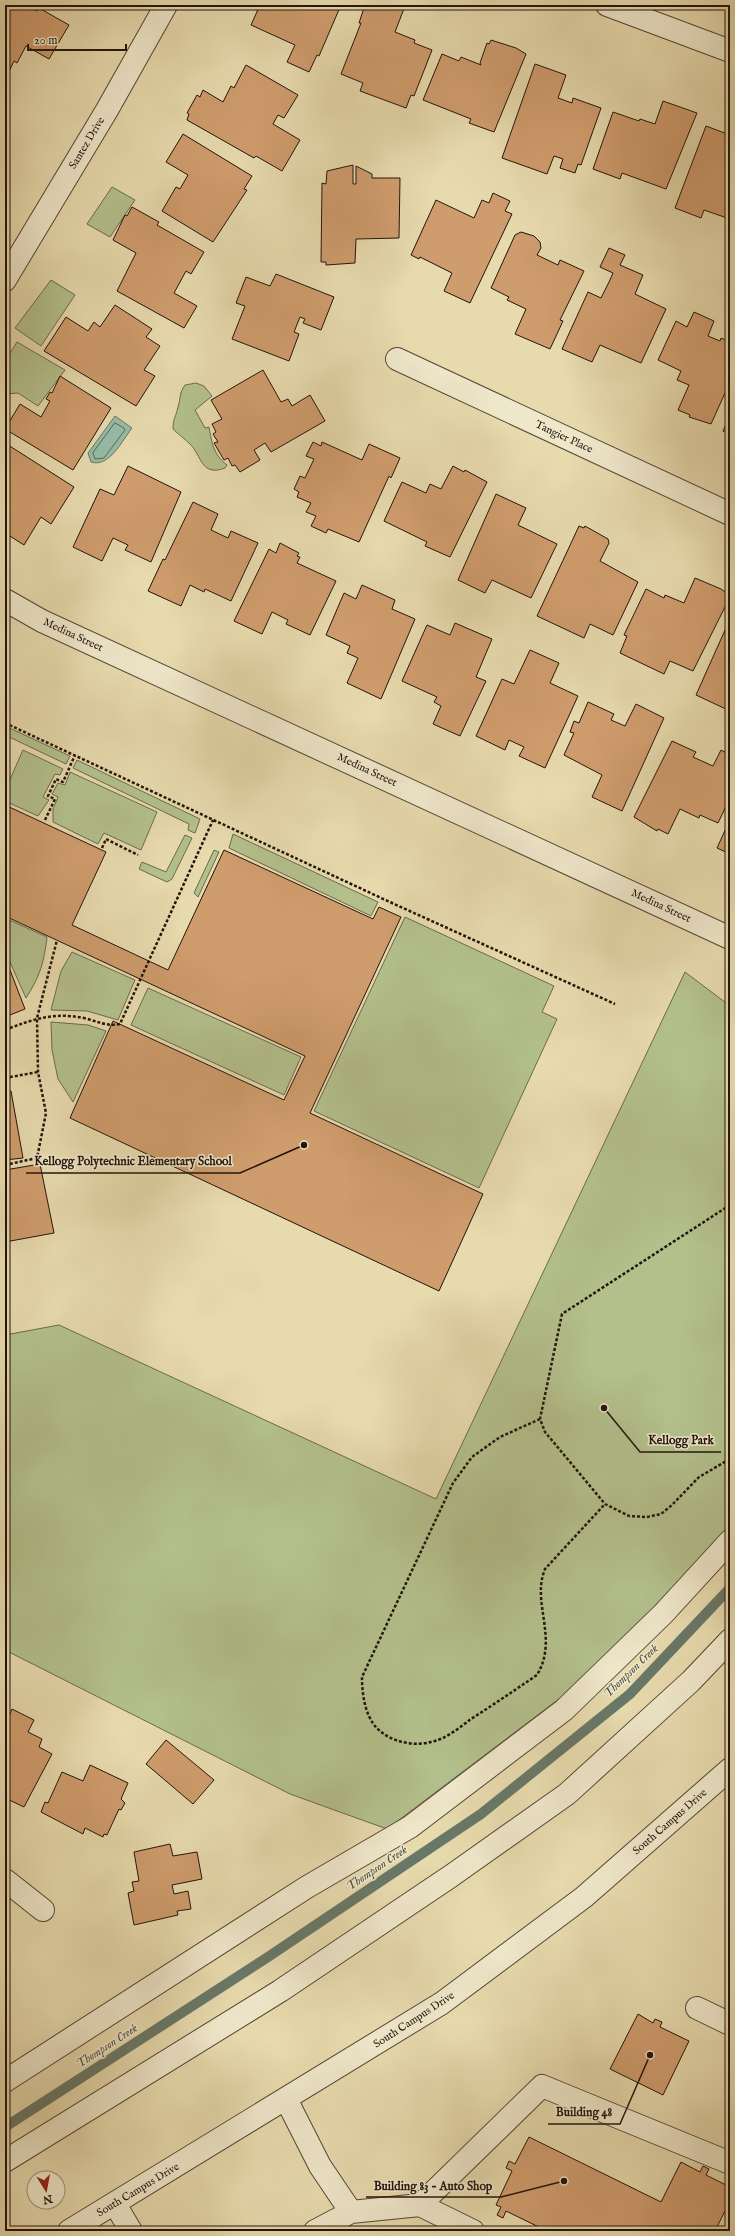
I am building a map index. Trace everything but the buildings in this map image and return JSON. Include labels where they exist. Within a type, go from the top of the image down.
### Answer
[{"type":"street","name":"Santez Drive","points":[[5,280],[107,110],[166,5]]},
{"type":"street","points":[[608,5],[730,51]]},
{"type":"street","name":"Tangier Place","points":[[397,359],[730,514]]},
{"type":"street","name":"Medina Street","points":[[5,600],[49,624],[730,938]]},
{"type":"street","points":[[5,2081],[308,1886],[410,1827],[564,1710],[663,1614],[730,1541]]},
{"type":"street","points":[[5,2161],[280,1991],[451,1876],[567,1794],[691,1681],[730,1640]]},
{"type":"street","name":"South Campus Drive","points":[[70,2231],[448,1998],[584,1897],[730,1769]]},
{"type":"street","points":[[5,1880],[43,1910]]},
{"type":"street","points":[[697,2008],[730,2024]]},
{"type":"street","points":[[420,2205],[542,2086],[730,2163]]},
{"type":"street","points":[[286,2099],[320,2166],[351,2212]]},
{"type":"street","points":[[115,2204],[132,2231]]},
{"type":"street","points":[[315,2231],[351,2212],[420,2205],[473,2231]]},
{"type":"path","points":[[5,723],[615,1004]]},
{"type":"path","points":[[45,820],[55,799],[48,796],[56,779],[63,782],[75,755]]},
{"type":"path","points":[[5,1030],[37,1018],[83,1018],[112,1026],[120,1024],[213,820]]},
{"type":"path","points":[[102,848],[106,840],[138,855]]},
{"type":"path","points":[[5,1165],[37,1158],[46,1113],[38,1072],[37,1018],[57,940]]},
{"type":"path","points":[[5,1078],[38,1072]]},
{"type":"path","points":[[730,1205],[562,1314],[540,1419],[544,1432],[604,1504],[629,1516],[647,1517],[661,1514],[672,1506],[699,1477],[730,1459]]},
{"type":"path","points":[[540,1419],[500,1437],[472,1458],[453,1483],[362,1677],[362,1687],[367,1712],[378,1730],[394,1740],[416,1744],[432,1742],[450,1734],[538,1675],[545,1662],[546,1646],[541,1590],[542,1578],[545,1569],[604,1504]]},
{"type":"shaded area","points":[[112,187],[135,200],[110,237],[87,224]]},
{"type":"shaded area","points":[[51,280],[75,295],[41,346],[15,328]]},
{"type":"shaded area","points":[[17,342],[65,370],[38,406],[18,393],[5,394],[5,361]]},
{"type":"shaded area","points":[[196,383],[204,386],[212,396],[195,410],[205,428],[209,427],[214,448],[222,461],[227,465],[225,468],[211,470],[207,468],[190,444],[173,429],[183,388],[185,385]]},
{"type":"shaded area","points":[[5,726],[70,756],[66,764],[5,735]]},
{"type":"shaded area","points":[[23,750],[63,769],[60,775],[55,774],[43,797],[49,800],[38,816],[5,801],[5,783],[8,784]]},
{"type":"shaded area","points":[[77,760],[200,819],[195,833],[188,830],[189,824],[73,768]]},
{"type":"shaded area","points":[[70,772],[157,812],[141,850],[104,833],[98,844],[53,822],[53,809],[58,797],[52,794],[58,783],[65,785]]},
{"type":"shaded area","points":[[233,834],[378,902],[371,916],[229,848]]},
{"type":"shaded area","points":[[185,835],[192,838],[172,879],[167,882],[139,869],[142,862],[166,872]]},
{"type":"shaded area","points":[[214,850],[219,852],[198,897],[194,893]]},
{"type":"shaded area","points":[[405,917],[554,986],[542,1012],[557,1019],[479,1188],[314,1111]]},
{"type":"shaded area","points":[[5,918],[47,937],[41,969],[26,998],[5,951]]},
{"type":"shaded area","points":[[72,952],[135,980],[118,1020],[87,1011],[51,1010],[61,971]]},
{"type":"shaded area","points":[[685,972],[730,1006],[730,1527],[714,1546],[584,1680],[387,1829],[290,1794],[5,1650],[5,1335],[59,1325],[436,1499]]},
{"type":"shaded area","points":[[148,988],[301,1057],[284,1095],[131,1025]]},
{"type":"shaded area","points":[[51,1022],[88,1025],[106,1031],[73,1102],[58,1079],[52,1050]]},
{"type":"water","points":[[115,416],[132,428],[109,457],[98,463],[91,462],[88,453]]},
{"type":"waterway","name":"Thompson Creek","points":[[5,2127],[268,1957],[481,1814],[630,1694],[730,1588]]},
{"type":"place","name":"Kellogg Polytechnic Elementary School","points":[[304,1145]]},
{"type":"place","name":"Kellogg Park","points":[[604,1408]]},
{"type":"place","name":"Building 48","points":[[650,2055]]},
{"type":"place","name":"Building 83 - Auto Shop","points":[[564,2181]]}]
